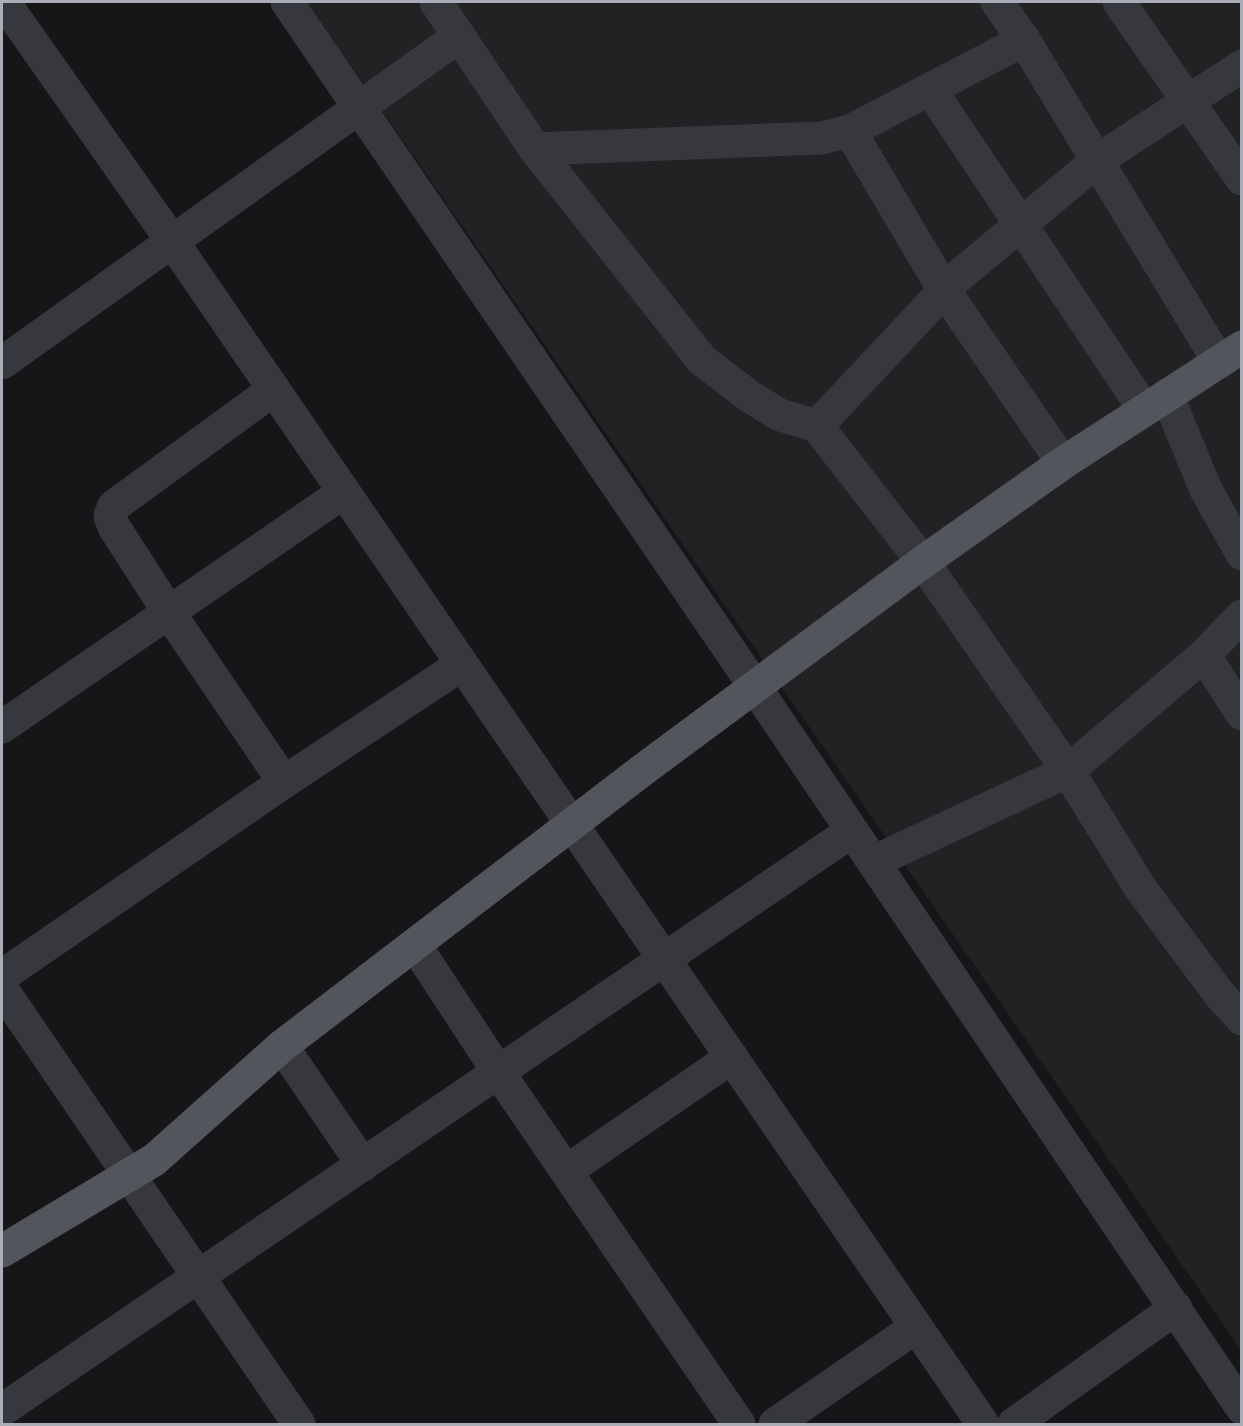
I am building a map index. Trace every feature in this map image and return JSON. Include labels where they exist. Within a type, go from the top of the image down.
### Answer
[{"type":"main road","points":[[2,1251],[168,1149],[282,1047],[755,687],[923,562],[1063,463],[1230,355]]},
{"type":"street","points":[[4,2],[172,241],[461,665],[665,957],[983,1425]]},
{"type":"street","points":[[287,2],[755,687],[1242,1408]]},
{"type":"street","points":[[436,2],[535,149],[702,360],[749,396],[780,415],[817,426],[923,562],[1068,771],[1141,889],[1220,995],[1242,1019]]},
{"type":"street","points":[[997,2],[1024,40],[1098,160],[1230,355]]},
{"type":"street","points":[[1119,2],[1242,179]]},
{"type":"street","points":[[2,361],[458,37]]},
{"type":"street","points":[[535,149],[821,138],[850,131],[1024,40]]},
{"type":"street","points":[[817,426],[944,291],[1022,224],[1098,160],[1186,100],[1242,66]]},
{"type":"street","points":[[930,89],[1022,224],[1156,402],[1242,554]]},
{"type":"street","points":[[850,131],[944,291],[1063,463]]},
{"type":"street","points":[[273,390],[114,506],[110,516],[114,527],[170,614],[284,782]]},
{"type":"street","points":[[2,727],[170,614],[344,492]]},
{"type":"street","points":[[873,862],[1068,771],[1204,655],[1242,616]]},
{"type":"street","points":[[1204,655],[1242,714]]},
{"type":"street","points":[[2,976],[284,782],[461,665]]},
{"type":"street","points":[[9,1408],[197,1276],[852,831]]},
{"type":"street","points":[[415,945],[499,1073],[568,1170],[740,1425]]},
{"type":"street","points":[[2,989],[299,1425]]},
{"type":"street","points":[[282,1047],[363,1165]]},
{"type":"street","points":[[568,1170],[732,1057]]},
{"type":"street","points":[[1014,1425],[1176,1308]]},
{"type":"street","points":[[776,1425],[916,1327]]},
{"type":"shaded area","points":[[307,2],[1241,2],[1241,1350]]}]
